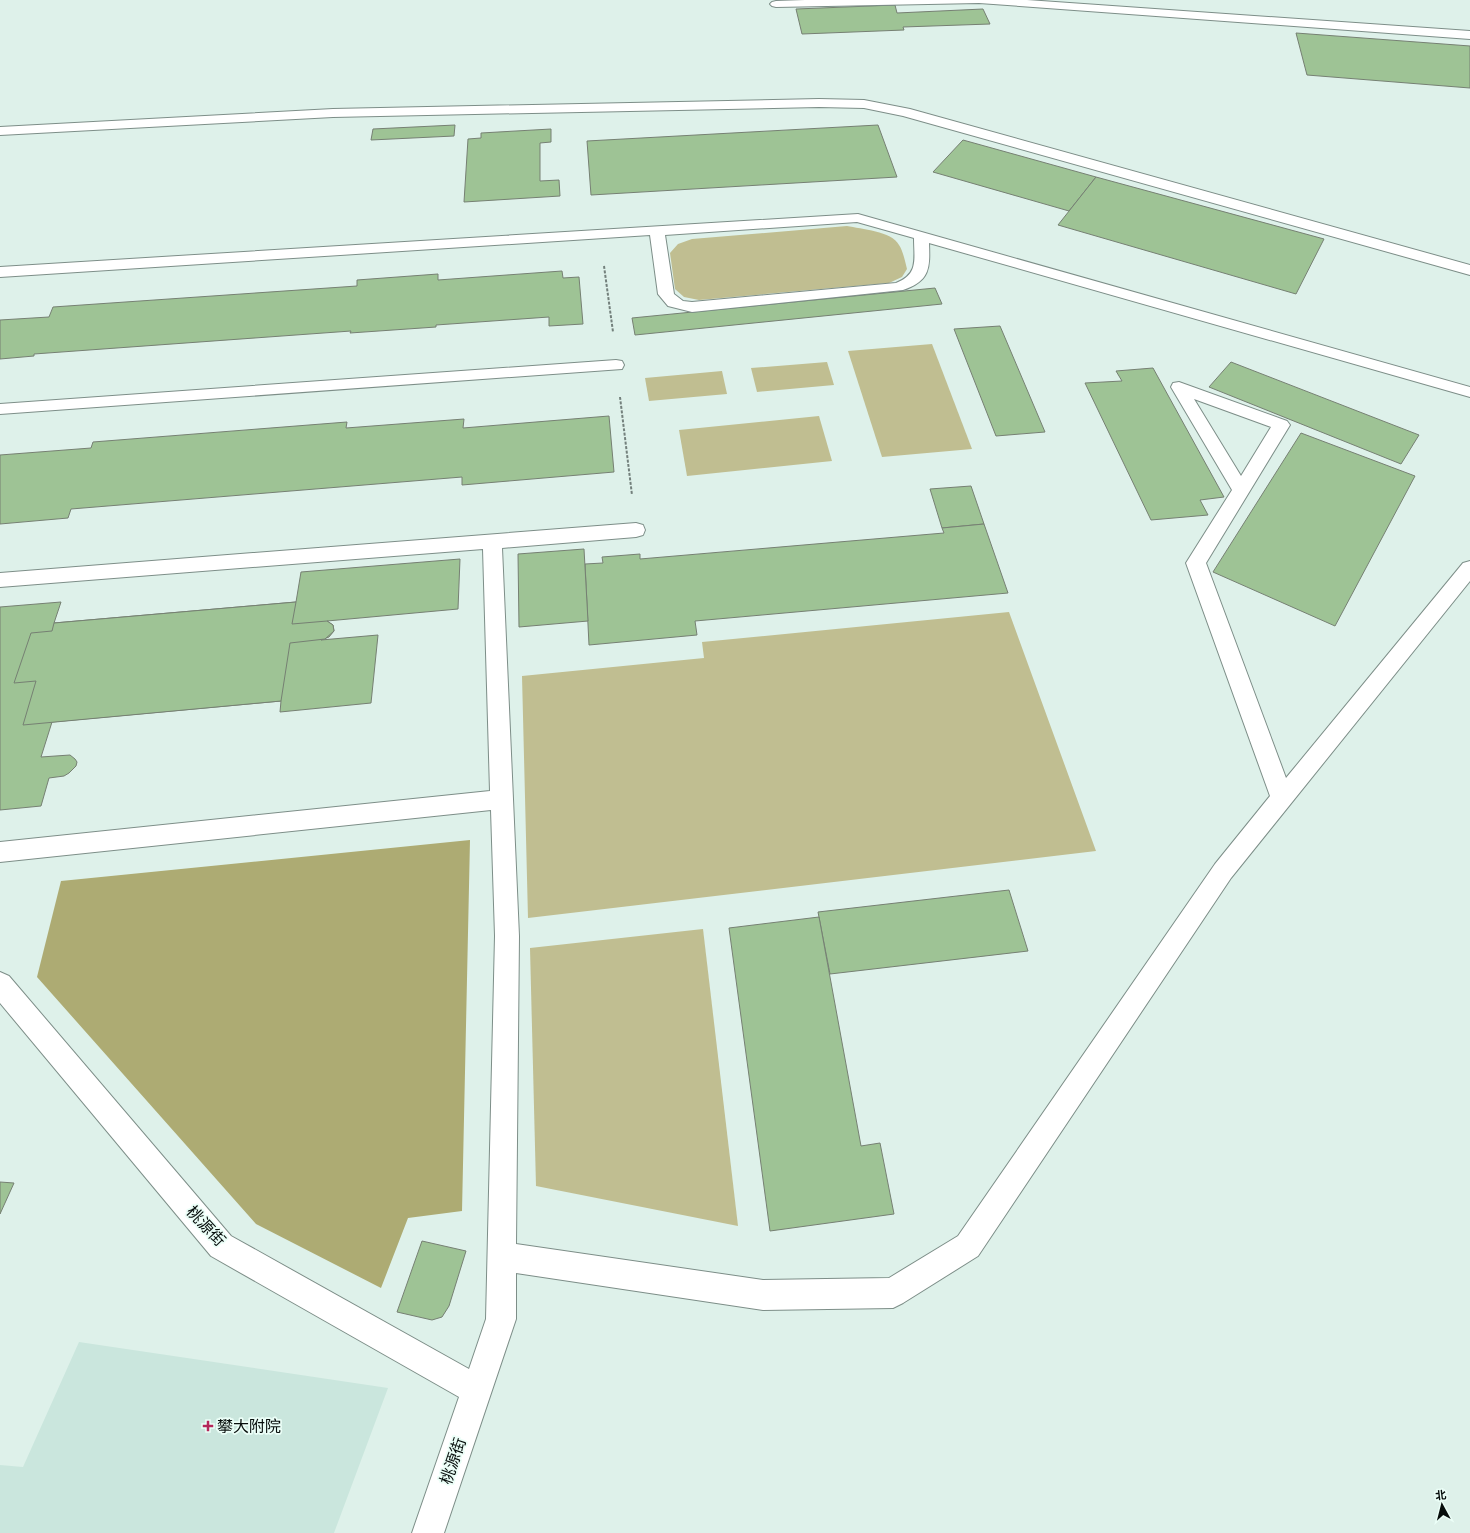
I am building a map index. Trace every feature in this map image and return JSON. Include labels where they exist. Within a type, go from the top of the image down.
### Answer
[{"type":"street","points":[[776,4],[979,0],[1470,35]]},
{"type":"street","points":[[0,131],[333,114],[819,102],[864,104],[905,112],[1470,270]]},
{"type":"street","points":[[0,272],[858,218],[1470,392]]},
{"type":"street","points":[[657,231],[666,294],[674,303],[692,307],[898,288],[907,285],[918,277],[920,271],[921,236]]},
{"type":"street","points":[[0,409],[616,364]]},
{"type":"street","points":[[1241,490],[1179,387],[1281,425],[1241,490],[1196,563],[1282,798]]},
{"type":"street","points":[[0,580],[636,530]]},
{"type":"street","name":"桃源街","points":[[428,1533],[501,1319],[507,936],[492,542]]},
{"type":"street","points":[[502,1256],[763,1296],[893,1293],[968,1246],[1223,870],[1470,568]]},
{"type":"street","points":[[0,852],[502,799]]},
{"type":"street","name":"桃源街","points":[[0,984],[221,1246],[477,1390]]},
{"type":"shaded area","points":[[847,226],[876,231],[895,240],[902,250],[907,269],[902,277],[889,283],[699,300],[684,297],[675,289],[670,253],[678,244],[692,239]]},
{"type":"shaded area","points":[[932,344],[972,449],[882,457],[848,351]]},
{"type":"shaded area","points":[[827,362],[834,385],[757,392],[751,368]]},
{"type":"shaded area","points":[[722,371],[727,394],[649,401],[645,378]]},
{"type":"shaded area","points":[[819,416],[832,461],[687,476],[679,430]]},
{"type":"shaded area","points":[[1009,612],[1096,851],[528,918],[522,676],[704,658],[702,642]]},
{"type":"shaded area","points":[[470,840],[462,1211],[408,1218],[381,1288],[256,1224],[37,977],[61,881]]},
{"type":"shaded area","points":[[703,929],[738,1226],[536,1186],[530,948]]},
{"type":"shaded area","name":"攀大附院","points":[[79,1342],[388,1388],[334,1533],[0,1533],[0,1465],[23,1467]]},
{"type":"building","points":[[895,5],[897,13],[983,9],[990,24],[903,27],[904,30],[802,34],[796,9]]},
{"type":"building","points":[[1296,33],[1470,46],[1470,88],[1307,75]]},
{"type":"building","points":[[455,125],[454,136],[371,140],[373,129]]},
{"type":"building","points":[[878,125],[897,177],[591,195],[587,141]]},
{"type":"building","points":[[551,129],[551,142],[540,143],[540,181],[559,180],[560,196],[464,202],[468,139],[481,138],[481,133]]},
{"type":"building","points":[[963,140],[1096,177],[1069,211],[933,172]]},
{"type":"building","points":[[1096,177],[1324,239],[1296,294],[1058,225]]},
{"type":"building","points":[[562,271],[563,278],[579,277],[583,324],[549,326],[549,317],[436,325],[436,327],[350,333],[351,331],[34,354],[34,356],[0,359],[0,320],[49,317],[53,307],[357,286],[357,280],[438,274],[438,280]]},
{"type":"building","points":[[935,288],[942,304],[635,335],[632,318]]},
{"type":"building","points":[[1000,326],[1045,432],[996,436],[954,329]]},
{"type":"building","points":[[1231,362],[1419,435],[1401,464],[1209,387]]},
{"type":"building","points":[[1153,368],[1224,497],[1200,500],[1208,515],[1151,520],[1085,383],[1122,381],[1116,371]]},
{"type":"building","points":[[609,416],[614,472],[462,485],[462,477],[71,509],[68,518],[0,524],[0,455],[91,448],[93,442],[347,422],[346,428],[464,419],[463,428]]},
{"type":"building","points":[[1301,433],[1415,476],[1335,626],[1213,572]]},
{"type":"building","points":[[971,486],[984,524],[942,528],[930,489]]},
{"type":"building","points":[[984,524],[1008,593],[695,621],[697,635],[589,645],[585,564],[603,563],[602,557],[640,554],[640,559],[944,533],[942,528]]},
{"type":"building","points":[[584,549],[588,621],[519,627],[518,554]]},
{"type":"building","points":[[460,559],[458,609],[327,621],[333,625],[334,631],[329,637],[321,640],[378,635],[371,703],[280,712],[281,701],[52,722],[41,757],[70,755],[77,762],[76,766],[64,776],[49,778],[41,806],[0,810],[0,607],[61,602],[54,623],[296,602],[301,572]]},
{"type":"building","points":[[296,602],[292,624],[327,621],[333,625],[334,631],[325,639],[290,643],[281,701],[23,725],[36,681],[14,683],[31,633],[52,631],[54,623]]},
{"type":"building","points":[[1009,890],[1028,951],[830,974],[818,912]]},
{"type":"building","points":[[819,917],[861,1146],[880,1143],[894,1214],[770,1231],[729,928]]},
{"type":"building","points":[[0,1182],[14,1183],[0,1214]]},
{"type":"building","points":[[422,1241],[466,1251],[449,1306],[442,1317],[432,1320],[397,1312]]},
{"type":"place","name":"攀大附院","points":[[208,1426]]}]
